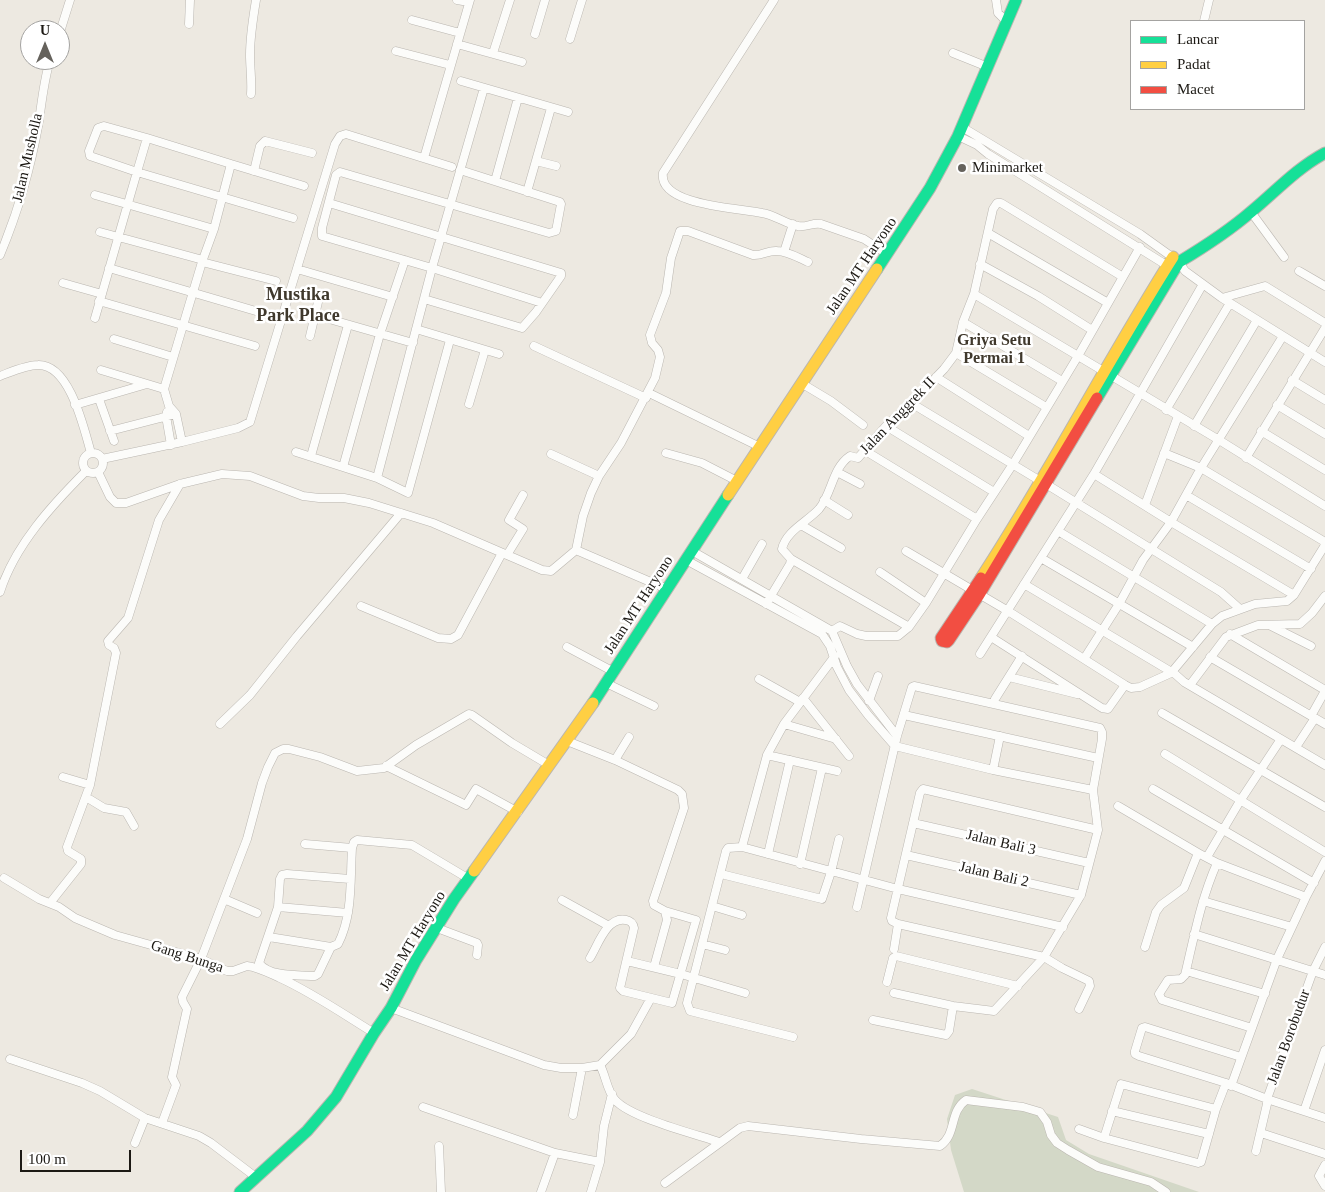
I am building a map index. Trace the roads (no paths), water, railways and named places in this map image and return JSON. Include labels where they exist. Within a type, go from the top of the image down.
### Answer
[{"type":"main road","name":"Jalan MT Haryono","points":[[243,1191],[320,1118],[336,1096],[391,1008],[416,960],[454,899],[585,716],[930,188],[960,131],[1016,0]]},
{"type":"main road","points":[[976,593],[1044,483],[1107,373],[1176,265],[1251,212],[1308,162],[1325,153]]},
{"type":"street","points":[[64,20],[70,0]]},
{"type":"street","points":[[189,24],[190,0]]},
{"type":"street","points":[[251,94],[250,39],[256,0]]},
{"type":"street","points":[[424,158],[469,1],[457,0]]},
{"type":"street","points":[[493,53],[510,0]]},
{"type":"street","points":[[535,34],[545,0]]},
{"type":"street","points":[[570,38],[582,0]]},
{"type":"street","points":[[774,0],[686,135],[663,173],[662,180],[669,190],[694,200],[728,209],[761,212],[799,226],[821,224],[864,239],[887,254]]},
{"type":"street","points":[[996,0],[995,6],[998,13],[1006,22]]},
{"type":"street","points":[[1204,20],[1209,0]]},
{"type":"street","points":[[412,20],[460,33]]},
{"type":"street","points":[[457,44],[522,62]]},
{"type":"street","points":[[396,51],[450,65]]},
{"type":"street","points":[[953,53],[988,67]]},
{"type":"street","name":"Jalan Musholla","points":[[0,255],[25,186],[47,70]]},
{"type":"street","points":[[461,81],[568,112]]},
{"type":"street","points":[[377,478],[450,204],[456,168],[484,88]]},
{"type":"street","points":[[494,181],[518,98]]},
{"type":"street","points":[[527,192],[551,108]]},
{"type":"street","points":[[293,218],[91,158],[90,151],[98,128],[101,127],[147,138],[304,186]]},
{"type":"street","points":[[960,131],[977,145],[1057,197],[1140,248],[1176,265]]},
{"type":"street","points":[[960,131],[1140,234],[1176,265],[1222,298],[1325,362]]},
{"type":"street","points":[[102,460],[238,428],[252,420],[335,144],[340,136],[346,134],[561,202],[556,231],[554,233],[340,172],[336,175],[321,232],[323,237],[432,268],[542,303]]},
{"type":"street","points":[[94,318],[147,138]]},
{"type":"street","points":[[254,171],[260,146],[265,141],[312,153]]},
{"type":"street","points":[[536,161],[556,166]]},
{"type":"street","points":[[182,442],[176,414],[169,406],[164,389],[214,229],[232,164]]},
{"type":"street","points":[[95,194],[214,229]]},
{"type":"street","points":[[329,203],[561,272],[561,276],[522,328],[424,299]]},
{"type":"street","name":"Jalan Anggrek II","points":[[791,559],[782,549],[784,544],[818,509],[837,472],[847,458],[850,456],[858,458],[886,426],[912,403],[956,353],[963,322],[974,294],[993,210],[997,203],[1001,203],[1123,277]]},
{"type":"street","points":[[1251,212],[1284,257]]},
{"type":"street","points":[[784,252],[793,224]]},
{"type":"street","points":[[98,472],[110,497],[116,503],[126,503],[180,484],[222,474],[250,476],[304,496],[344,498],[369,503],[433,523],[548,572],[556,568],[576,550],[586,507],[600,476],[622,443],[658,370],[660,357],[650,335],[666,294],[671,258],[680,231],[688,230],[753,255],[763,255],[775,250],[808,262]]},
{"type":"street","points":[[100,232],[276,281]]},
{"type":"street","points":[[988,233],[1108,304]]},
{"type":"street","points":[[832,631],[840,626],[857,634],[898,636],[909,627],[945,574],[977,519],[1013,464],[1140,248]]},
{"type":"street","points":[[343,467],[380,334],[405,260]]},
{"type":"street","points":[[980,264],[1092,330]]},
{"type":"street","points":[[109,268],[266,314]]},
{"type":"street","points":[[297,269],[393,297]]},
{"type":"street","points":[[1299,270],[1325,286]]},
{"type":"street","points":[[63,283],[101,298],[255,346]]},
{"type":"street","points":[[980,654],[1094,474],[1204,284]]},
{"type":"street","points":[[1222,298],[1265,286],[1325,323]]},
{"type":"street","points":[[974,294],[1219,440],[1325,506]]},
{"type":"street","points":[[310,336],[318,302]]},
{"type":"street","points":[[1166,410],[1230,303]]},
{"type":"street","points":[[315,316],[413,343]]},
{"type":"street","points":[[1194,426],[1257,320]]},
{"type":"street","points":[[963,322],[1062,382]]},
{"type":"street","points":[[311,456],[348,325]]},
{"type":"street","points":[[1246,458],[1325,328]]},
{"type":"street","points":[[416,329],[499,354]]},
{"type":"street","points":[[1084,659],[1119,604],[1143,560],[1170,522],[1201,468],[1283,336]]},
{"type":"street","points":[[114,339],[173,357]]},
{"type":"street","points":[[296,452],[377,478],[407,493],[450,340]]},
{"type":"street","points":[[534,346],[760,447]]},
{"type":"street","points":[[468,404],[485,350]]},
{"type":"street","points":[[956,353],[1046,407]]},
{"type":"street","points":[[0,376],[37,365],[46,366],[58,373],[66,383],[92,453],[99,456],[102,460],[103,464],[98,472],[91,473],[83,467],[84,458],[92,453]]},
{"type":"street","points":[[101,370],[164,389]]},
{"type":"street","points":[[936,377],[1029,436]]},
{"type":"street","points":[[1292,380],[1325,400]]},
{"type":"street","points":[[801,383],[831,401],[864,425]]},
{"type":"street","points":[[75,405],[147,384]]},
{"type":"street","points":[[99,399],[114,441]]},
{"type":"street","points":[[912,403],[1221,592],[1240,609]]},
{"type":"street","points":[[1277,405],[1325,434]]},
{"type":"street","points":[[169,406],[166,416],[171,445]]},
{"type":"street","points":[[110,431],[176,414]]},
{"type":"street","points":[[1145,505],[1178,416]]},
{"type":"street","points":[[886,426],[994,492]]},
{"type":"street","points":[[1261,431],[1325,470]]},
{"type":"street","points":[[864,450],[977,519]]},
{"type":"street","points":[[666,453],[702,463],[737,481]]},
{"type":"street","points":[[906,551],[1008,611],[1130,688],[1140,687],[1173,673],[1212,624],[1222,616],[1256,604],[1287,601],[1294,595],[1325,544],[1201,468],[1164,453]]},
{"type":"street","points":[[552,454],[600,476]]},
{"type":"street","points":[[0,592],[4,579],[14,560],[43,516],[86,471]]},
{"type":"street","points":[[837,472],[860,484]]},
{"type":"street","points":[[1094,474],[1170,522],[1294,595]]},
{"type":"street","points":[[50,903],[81,864],[81,859],[67,849],[90,785],[116,658],[114,648],[108,642],[128,618],[159,520],[180,484]]},
{"type":"street","points":[[361,606],[438,638],[451,639],[458,634],[505,554],[523,528],[509,520],[523,495]]},
{"type":"street","points":[[1186,495],[1311,569]]},
{"type":"street","points":[[824,500],[848,516]]},
{"type":"street","points":[[220,724],[250,695],[297,636],[401,513]]},
{"type":"street","points":[[801,525],[841,548]]},
{"type":"street","points":[[1058,531],[1212,624]]},
{"type":"street","points":[[742,579],[762,544]]},
{"type":"street","points":[[576,550],[667,589]]},
{"type":"street","points":[[689,555],[742,579],[832,631],[854,678],[869,701],[897,736]]},
{"type":"street","points":[[689,555],[766,604],[822,634],[830,646],[849,690],[895,746],[994,770],[1093,790]]},
{"type":"street","points":[[1041,558],[1193,647]]},
{"type":"street","points":[[766,604],[790,564],[791,559],[909,627]]},
{"type":"street","points":[[880,572],[926,603]]},
{"type":"street","points":[[1024,584],[1325,765]]},
{"type":"street","points":[[1187,683],[1226,636],[1258,625],[1300,624],[1323,605],[1325,596]]},
{"type":"street","points":[[1268,624],[1310,646]]},
{"type":"street","points":[[1230,634],[1325,691],[1296,747]]},
{"type":"street","points":[[992,637],[1102,708],[1108,709],[1125,685]]},
{"type":"street","points":[[567,647],[614,672]]},
{"type":"street","points":[[742,847],[767,755],[784,724],[840,650]]},
{"type":"street","points":[[995,699],[1022,656]]},
{"type":"street","points":[[1210,657],[1325,724]]},
{"type":"street","points":[[869,701],[878,676]]},
{"type":"street","points":[[1009,677],[1083,696]]},
{"type":"street","points":[[759,679],[801,700],[849,756]]},
{"type":"street","points":[[606,682],[654,706]]},
{"type":"street","points":[[857,907],[897,736],[910,691],[914,686],[1086,724],[1096,727],[1102,732],[1093,790],[1098,830],[1081,895],[1044,957],[994,1011],[953,1006],[894,993]]},
{"type":"street","points":[[1162,713],[1325,807]]},
{"type":"street","points":[[162,1123],[176,1085],[172,1077],[187,1009],[182,997],[201,959],[247,839],[268,767],[275,753],[283,749],[289,749],[320,757],[357,771],[386,766],[416,745],[468,714],[549,765]]},
{"type":"street","points":[[904,715],[1098,758]]},
{"type":"street","points":[[784,724],[836,739]]},
{"type":"street","points":[[994,770],[1000,736]]},
{"type":"street","points":[[615,760],[629,737]]},
{"type":"street","points":[[1207,857],[1240,801],[1281,739]]},
{"type":"street","points":[[567,741],[615,760],[678,790],[682,794],[684,808],[653,901],[654,905],[665,911],[696,920],[682,974],[672,1003],[620,988],[634,928],[633,923],[621,919],[609,926],[590,958]]},
{"type":"street","points":[[1165,754],[1325,852]]},
{"type":"street","points":[[767,755],[837,771]]},
{"type":"street","points":[[768,854],[790,760]]},
{"type":"street","points":[[386,766],[466,805],[476,789],[518,812]]},
{"type":"street","points":[[800,864],[822,768]]},
{"type":"street","points":[[63,777],[90,785]]},
{"type":"street","points":[[1079,1009],[1090,986],[1089,981],[1044,957],[898,924],[892,921],[891,918],[921,790],[926,789],[1098,830]]},
{"type":"street","points":[[1153,789],[1314,883]]},
{"type":"street","points":[[86,797],[104,808],[126,812],[134,826]]},
{"type":"street","points":[[1118,806],[1217,863],[1306,897]]},
{"type":"street","name":"Jalan Bali 3","points":[[913,823],[1089,863]]},
{"type":"street","points":[[721,874],[819,900],[824,897],[839,839]]},
{"type":"street","points":[[268,937],[331,947],[338,944],[343,936],[348,913],[354,842],[362,840],[412,845],[469,879]]},
{"type":"street","points":[[305,844],[352,848]]},
{"type":"street","points":[[793,1038],[690,1011],[687,1003],[727,849],[742,847],[898,889],[1063,926]]},
{"type":"street","points":[[1145,947],[1156,912],[1161,905],[1184,888],[1198,853]]},
{"type":"street","name":"Jalan Bali 2","points":[[906,855],[1081,895]]},
{"type":"street","points":[[1079,1129],[1104,1138],[1200,1162],[1216,1109],[1241,1057],[1277,959],[1325,861]]},
{"type":"street","points":[[1217,863],[1194,934],[1185,975],[1181,979],[1168,980],[1159,994],[1162,1000],[1252,1028]]},
{"type":"street","points":[[331,947],[318,974],[315,976],[277,972],[263,967],[259,963],[278,907],[282,875],[350,879]]},
{"type":"street","name":"Gang Bunga","points":[[4,878],[74,918],[115,935],[201,959],[227,971],[247,966],[265,971],[306,990],[374,1033]]},
{"type":"street","points":[[224,898],[257,913]]},
{"type":"street","points":[[562,900],[609,926]]},
{"type":"street","points":[[1204,901],[1292,927]]},
{"type":"street","points":[[712,906],[742,915]]},
{"type":"street","points":[[278,907],[348,913]]},
{"type":"street","points":[[654,967],[666,920],[665,911]]},
{"type":"street","points":[[894,949],[898,924]]},
{"type":"street","points":[[437,928],[477,943],[477,954]]},
{"type":"street","points":[[1194,934],[1325,975]]},
{"type":"street","points":[[702,944],[725,950]]},
{"type":"street","name":"Jalan Borobudur","points":[[1256,1151],[1267,1104],[1266,1099],[1313,971],[1325,947]]},
{"type":"street","points":[[887,982],[893,958],[896,956],[1018,986]]},
{"type":"street","points":[[626,961],[682,974],[745,993]]},
{"type":"street","points":[[1186,971],[1265,994]]},
{"type":"street","points":[[391,1008],[544,1065],[561,1068],[582,1068],[600,1065],[631,1034],[651,998]]},
{"type":"street","points":[[873,1020],[946,1035],[949,1031],[953,1006]]},
{"type":"street","points":[[1241,1057],[1148,1027],[1142,1028],[1135,1051],[1135,1054],[1325,1118]]},
{"type":"street","points":[[1304,1110],[1325,1050]]},
{"type":"street","points":[[10,1059],[100,1091],[145,1118],[186,1131],[211,1143],[257,1178]]},
{"type":"street","points":[[600,1065],[612,1094],[622,1106],[639,1115],[719,1142]]},
{"type":"street","points":[[574,1115],[582,1068]]},
{"type":"street","points":[[1316,1076],[1325,1079]]},
{"type":"street","points":[[1104,1138],[1122,1084],[1216,1109]]},
{"type":"street","points":[[591,1192],[600,1162],[604,1126],[612,1094]]},
{"type":"street","points":[[665,1183],[719,1142],[740,1128],[748,1126],[940,1146],[949,1137],[959,1105],[966,1100],[974,1100],[1023,1107],[1040,1112],[1047,1122],[1051,1135],[1057,1143],[1068,1150],[1098,1166],[1152,1182],[1166,1192]]},
{"type":"street","points":[[423,1107],[555,1153],[600,1162]]},
{"type":"street","points":[[1112,1111],[1209,1134]]},
{"type":"street","points":[[135,1144],[145,1118]]},
{"type":"street","points":[[1261,1133],[1325,1154]]},
{"type":"street","points":[[439,1146],[441,1192]]},
{"type":"street","points":[[541,1192],[555,1153]]},
{"type":"street","points":[[1325,1165],[1319,1176],[1325,1186]]},
{"type":"place","name":"Minimarket","points":[[962,168]]},
{"type":"district","name":"Mustika Park Place","points":[[298,305]]},
{"type":"district","name":"Griya Setu Permai 1","points":[[994,350]]}]
